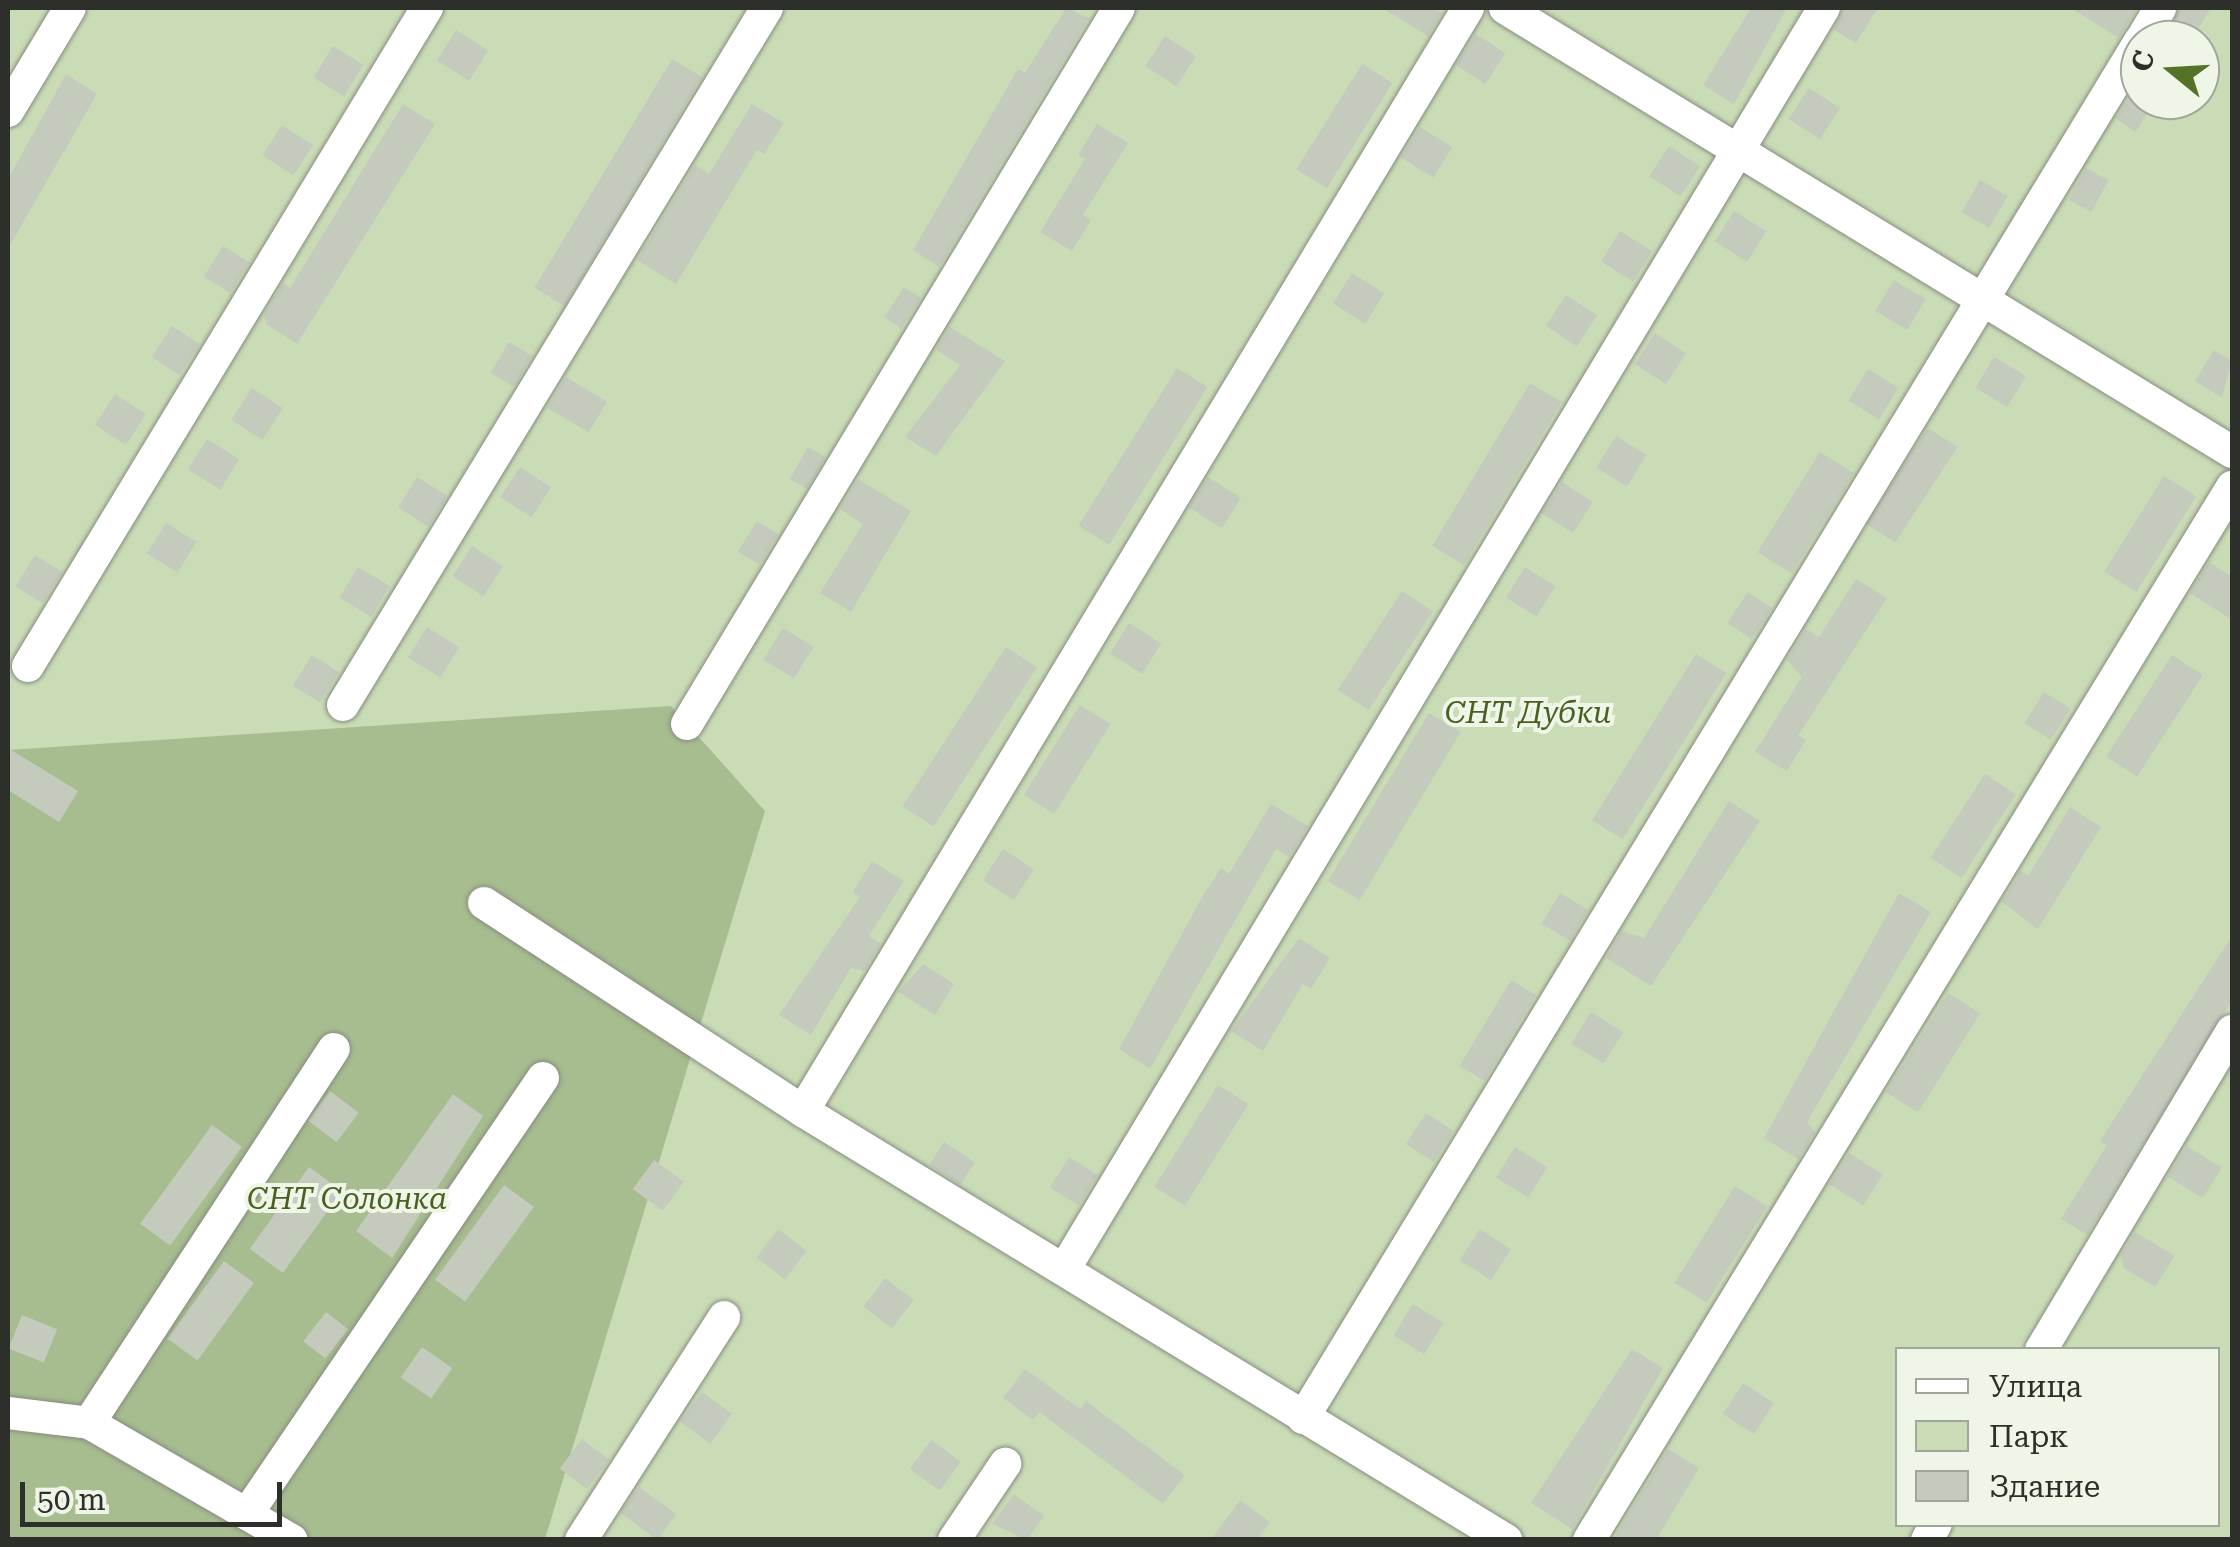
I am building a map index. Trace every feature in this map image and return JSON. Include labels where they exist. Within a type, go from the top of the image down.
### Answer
[{"type":"street","points":[[8,112],[70,8]]},
{"type":"street","points":[[28,666],[427,8]]},
{"type":"street","points":[[343,705],[767,8]]},
{"type":"street","points":[[687,724],[1119,8]]},
{"type":"street","points":[[803,1111],[1468,8]]},
{"type":"street","points":[[1505,8],[2232,452]]},
{"type":"street","points":[[1065,1268],[1824,8]]},
{"type":"street","points":[[1303,1418],[1986,302],[2120,75]]},
{"type":"street","points":[[1589,1540],[2232,487]]},
{"type":"street","points":[[484,904],[803,1111],[1506,1540]]},
{"type":"street","points":[[2043,1347],[2232,1031]]},
{"type":"street","points":[[89,1423],[334,1049]]},
{"type":"street","points":[[247,1514],[542,1078]]},
{"type":"street","points":[[580,1540],[724,1317]]},
{"type":"street","points":[[8,1413],[89,1423],[292,1540]]},
{"type":"street","points":[[954,1540],[1006,1464]]},
{"type":"green space","name":"СНТ Дубки","points":[[8,8],[2232,8],[2232,1539],[216,1540],[8,1444]]},
{"type":"green space","name":"СНТ Солонка","points":[[671,706],[765,811],[545,1539],[8,1540],[8,750]]},
{"type":"building","points":[[1066,8],[1089,18],[939,267],[913,250],[1018,69],[1025,73]]},
{"type":"building","points":[[1382,8],[1433,8],[1442,13],[1428,36]]},
{"type":"building","points":[[1751,8],[1787,8],[1734,104],[1703,85]]},
{"type":"building","points":[[1844,8],[1878,8],[1856,43],[1834,30]]},
{"type":"building","points":[[2071,8],[2137,8],[2130,20],[2120,20],[2119,38]]},
{"type":"building","points":[[2180,8],[2211,8],[2204,20],[2174,20]]},
{"type":"building","points":[[456,30],[488,50],[469,81],[437,61]]},
{"type":"building","points":[[1476,34],[1505,53],[1485,84],[1456,65]]},
{"type":"building","points":[[1165,36],[1196,56],[1176,86],[1145,66]]},
{"type":"building","points":[[333,46],[364,65],[344,96],[313,77]]},
{"type":"building","points":[[672,59],[702,77],[564,306],[534,288]]},
{"type":"building","points":[[1362,64],[1393,83],[1327,188],[1296,169]]},
{"type":"building","points":[[66,74],[97,94],[8,249],[8,179]]},
{"type":"building","points":[[1809,88],[1840,108],[1820,139],[1789,119]]},
{"type":"building","points":[[403,104],[435,124],[297,344],[266,324],[264,315],[283,283],[290,288]]},
{"type":"building","points":[[752,104],[784,123],[764,154],[757,150],[676,284],[637,260],[695,165],[709,174]]},
{"type":"building","points":[[2120,113],[2120,120],[2143,120],[2136,132],[2116,119]]},
{"type":"building","points":[[1097,124],[1128,143],[1083,215],[1091,220],[1072,251],[1040,232],[1085,159],[1078,155]]},
{"type":"building","points":[[282,125],[313,145],[293,175],[262,155]]},
{"type":"building","points":[[1420,127],[1452,147],[1433,178],[1401,158]]},
{"type":"building","points":[[1669,146],[1700,166],[1680,196],[1649,176]]},
{"type":"building","points":[[2086,168],[2109,181],[2091,212],[2069,199]]},
{"type":"building","points":[[1980,180],[2008,196],[1989,228],[1962,212]]},
{"type":"building","points":[[1734,211],[1766,231],[1747,262],[1715,242]]},
{"type":"building","points":[[1620,231],[1652,251],[1633,282],[1601,262]]},
{"type":"building","points":[[223,246],[249,262],[230,293],[204,277]]},
{"type":"building","points":[[1352,273],[1384,293],[1365,324],[1333,304]]},
{"type":"building","points":[[1894,280],[1926,299],[1907,330],[1875,311]]},
{"type":"building","points":[[904,287],[921,298],[901,328],[884,317]]},
{"type":"building","points":[[1566,295],[1597,315],[1577,346],[1546,326]]},
{"type":"building","points":[[172,326],[200,344],[180,375],[152,357]]},
{"type":"building","points":[[950,327],[1005,361],[936,456],[905,437],[960,365],[936,350]]},
{"type":"building","points":[[1655,333],[1686,353],[1666,384],[1635,364]]},
{"type":"building","points":[[509,342],[532,356],[514,387],[490,373]]},
{"type":"building","points":[[2214,350],[2232,361],[2222,398],[2195,381]]},
{"type":"building","points":[[1994,357],[2026,376],[2007,407],[1975,388]]},
{"type":"building","points":[[1177,368],[1208,387],[1109,545],[1078,526]]},
{"type":"building","points":[[1868,369],[1899,388],[1879,419],[1848,400]]},
{"type":"building","points":[[566,377],[607,402],[589,433],[547,408]]},
{"type":"building","points":[[1530,383],[1562,402],[1464,565],[1432,546]]},
{"type":"building","points":[[252,388],[283,408],[262,440],[231,420]]},
{"type":"building","points":[[115,394],[146,414],[126,445],[95,425]]},
{"type":"building","points":[[1928,428],[1957,447],[1895,543],[1866,524]]},
{"type":"building","points":[[1616,436],[1647,455],[1627,486],[1596,467]]},
{"type":"building","points":[[207,439],[239,459],[220,490],[188,470]]},
{"type":"building","points":[[808,447],[825,457],[807,489],[790,479]]},
{"type":"building","points":[[1820,452],[1854,473],[1791,573],[1757,552]]},
{"type":"building","points":[[520,467],[551,487],[531,517],[500,497]]},
{"type":"building","points":[[2164,476],[2196,496],[2136,592],[2104,572]]},
{"type":"building","points":[[417,477],[448,496],[428,527],[398,508]]},
{"type":"building","points":[[1208,477],[1241,498],[1222,528],[1189,508]]},
{"type":"building","points":[[858,479],[911,511],[851,612],[820,593],[863,524],[840,509]]},
{"type":"building","points":[[1562,482],[1593,502],[1573,533],[1542,513]]},
{"type":"building","points":[[757,521],[778,534],[759,565],[738,552]]},
{"type":"building","points":[[166,523],[197,542],[177,573],[147,554]]},
{"type":"building","points":[[472,546],[503,566],[483,596],[452,576]]},
{"type":"building","points":[[35,555],[62,572],[43,603],[15,586]]},
{"type":"building","points":[[2209,562],[2232,577],[2232,620],[2190,593]]},
{"type":"building","points":[[358,567],[390,586],[371,617],[339,598]]},
{"type":"building","points":[[1525,567],[1556,586],[1536,617],[1506,598]]},
{"type":"building","points":[[1856,579],[1887,598],[1798,736],[1806,740],[1787,771],[1755,752],[1802,677],[1787,660],[1806,629],[1819,637]]},
{"type":"building","points":[[1402,591],[1433,611],[1369,710],[1338,690]]},
{"type":"building","points":[[1748,592],[1772,608],[1751,639],[1727,623]]},
{"type":"building","points":[[1129,623],[1161,643],[1142,674],[1110,654]]},
{"type":"building","points":[[427,627],[459,647],[440,678],[408,658]]},
{"type":"building","points":[[783,628],[814,647],[794,678],[763,659]]},
{"type":"building","points":[[1006,647],[1037,667],[934,826],[903,806]]},
{"type":"building","points":[[1696,654],[1727,673],[1623,839],[1592,820]]},
{"type":"building","points":[[312,655],[339,672],[320,702],[293,686]]},
{"type":"building","points":[[2172,655],[2203,675],[2137,777],[2106,756]]},
{"type":"building","points":[[2044,692],[2070,708],[2051,740],[2024,723]]},
{"type":"building","points":[[1080,705],[1111,724],[1054,814],[1024,795]]},
{"type":"building","points":[[1429,713],[1461,732],[1360,900],[1328,881]]},
{"type":"building","points":[[8,748],[78,791],[59,822],[8,790]]},
{"type":"building","points":[[1985,774],[2016,794],[1962,878],[1931,858]]},
{"type":"building","points":[[1729,801],[1760,821],[1651,986],[1606,958],[1622,931],[1644,938]]},
{"type":"building","points":[[1271,804],[1308,826],[1289,857],[1276,849],[1150,1069],[1119,1049],[1201,899],[1221,868],[1229,874]]},
{"type":"building","points":[[2070,807],[2101,827],[2038,929],[2002,902],[2021,871],[2028,876]]},
{"type":"building","points":[[1003,849],[1034,869],[1014,900],[983,880]]},
{"type":"building","points":[[872,861],[904,881],[869,936],[881,944],[864,971],[851,968],[811,1035],[779,1015],[860,897],[853,892]]},
{"type":"building","points":[[1560,893],[1588,910],[1570,941],[1541,924]]},
{"type":"building","points":[[1899,893],[1931,912],[1807,1122],[1815,1132],[1798,1159],[1764,1138]]},
{"type":"building","points":[[2232,936],[2232,1001],[2087,1235],[2061,1219],[2107,1145],[2100,1141]]},
{"type":"building","points":[[1299,938],[1330,958],[1311,989],[1303,984],[1263,1051],[1231,1031]]},
{"type":"building","points":[[923,964],[954,984],[935,1015],[898,992]]},
{"type":"building","points":[[1511,980],[1536,995],[1484,1081],[1459,1066]]},
{"type":"building","points":[[1948,993],[1980,1013],[1918,1112],[1886,1092]]},
{"type":"building","points":[[1591,1012],[1623,1032],[1604,1064],[1571,1043]]},
{"type":"building","points":[[1218,1085],[1249,1104],[1185,1206],[1154,1187]]},
{"type":"building","points":[[330,1091],[359,1113],[336,1142],[308,1121]]},
{"type":"building","points":[[453,1094],[483,1116],[392,1258],[356,1231]]},
{"type":"building","points":[[1426,1113],[1454,1131],[1434,1162],[1406,1144]]},
{"type":"building","points":[[212,1125],[242,1147],[170,1245],[140,1224]]},
{"type":"building","points":[[944,1142],[975,1162],[960,1185],[929,1165]]},
{"type":"building","points":[[2187,1146],[2222,1168],[2203,1198],[2168,1177]]},
{"type":"building","points":[[1515,1147],[1547,1167],[1528,1198],[1496,1178]]},
{"type":"building","points":[[1849,1153],[1883,1174],[1863,1206],[1829,1184]]},
{"type":"building","points":[[1069,1157],[1098,1175],[1079,1206],[1050,1188]]},
{"type":"building","points":[[654,1160],[684,1182],[663,1211],[633,1189]]},
{"type":"building","points":[[309,1167],[342,1191],[283,1273],[250,1249]]},
{"type":"building","points":[[504,1185],[534,1207],[465,1301],[435,1280]]},
{"type":"building","points":[[1735,1186],[1767,1206],[1707,1303],[1675,1283]]},
{"type":"building","points":[[778,1229],[807,1251],[785,1279],[756,1258]]},
{"type":"building","points":[[1480,1229],[1511,1249],[1491,1280],[1460,1260]]},
{"type":"building","points":[[2135,1232],[2175,1256],[2155,1287],[2124,1268],[2121,1256]]},
{"type":"building","points":[[224,1261],[254,1283],[198,1360],[168,1339]]},
{"type":"building","points":[[885,1278],[914,1300],[892,1328],[863,1307]]},
{"type":"building","points":[[1413,1304],[1444,1323],[1424,1354],[1393,1335]]},
{"type":"building","points":[[326,1312],[348,1329],[325,1358],[303,1341]]},
{"type":"building","points":[[22,1315],[57,1329],[44,1363],[9,1348]]},
{"type":"building","points":[[422,1347],[452,1368],[431,1399],[401,1377]]},
{"type":"building","points":[[1632,1349],[1663,1368],[1572,1529],[1531,1503]]},
{"type":"building","points":[[1025,1369],[1080,1409],[1086,1401],[1185,1475],[1163,1504],[1039,1412],[1033,1420],[1003,1398]]},
{"type":"building","points":[[1743,1383],[1774,1403],[1754,1434],[1723,1414]]},
{"type":"building","points":[[702,1392],[732,1414],[710,1444],[680,1422]]},
{"type":"building","points":[[582,1439],[609,1459],[587,1489],[560,1469]]},
{"type":"building","points":[[931,1440],[961,1462],[940,1491],[910,1469]]},
{"type":"building","points":[[1668,1449],[1699,1468],[1656,1540],[1613,1540]]},
{"type":"building","points":[[639,1487],[676,1514],[657,1540],[620,1513]]},
{"type":"building","points":[[1014,1494],[1044,1516],[1027,1540],[992,1524]]},
{"type":"building","points":[[1240,1500],[1270,1522],[1257,1540],[1211,1540]]}]
